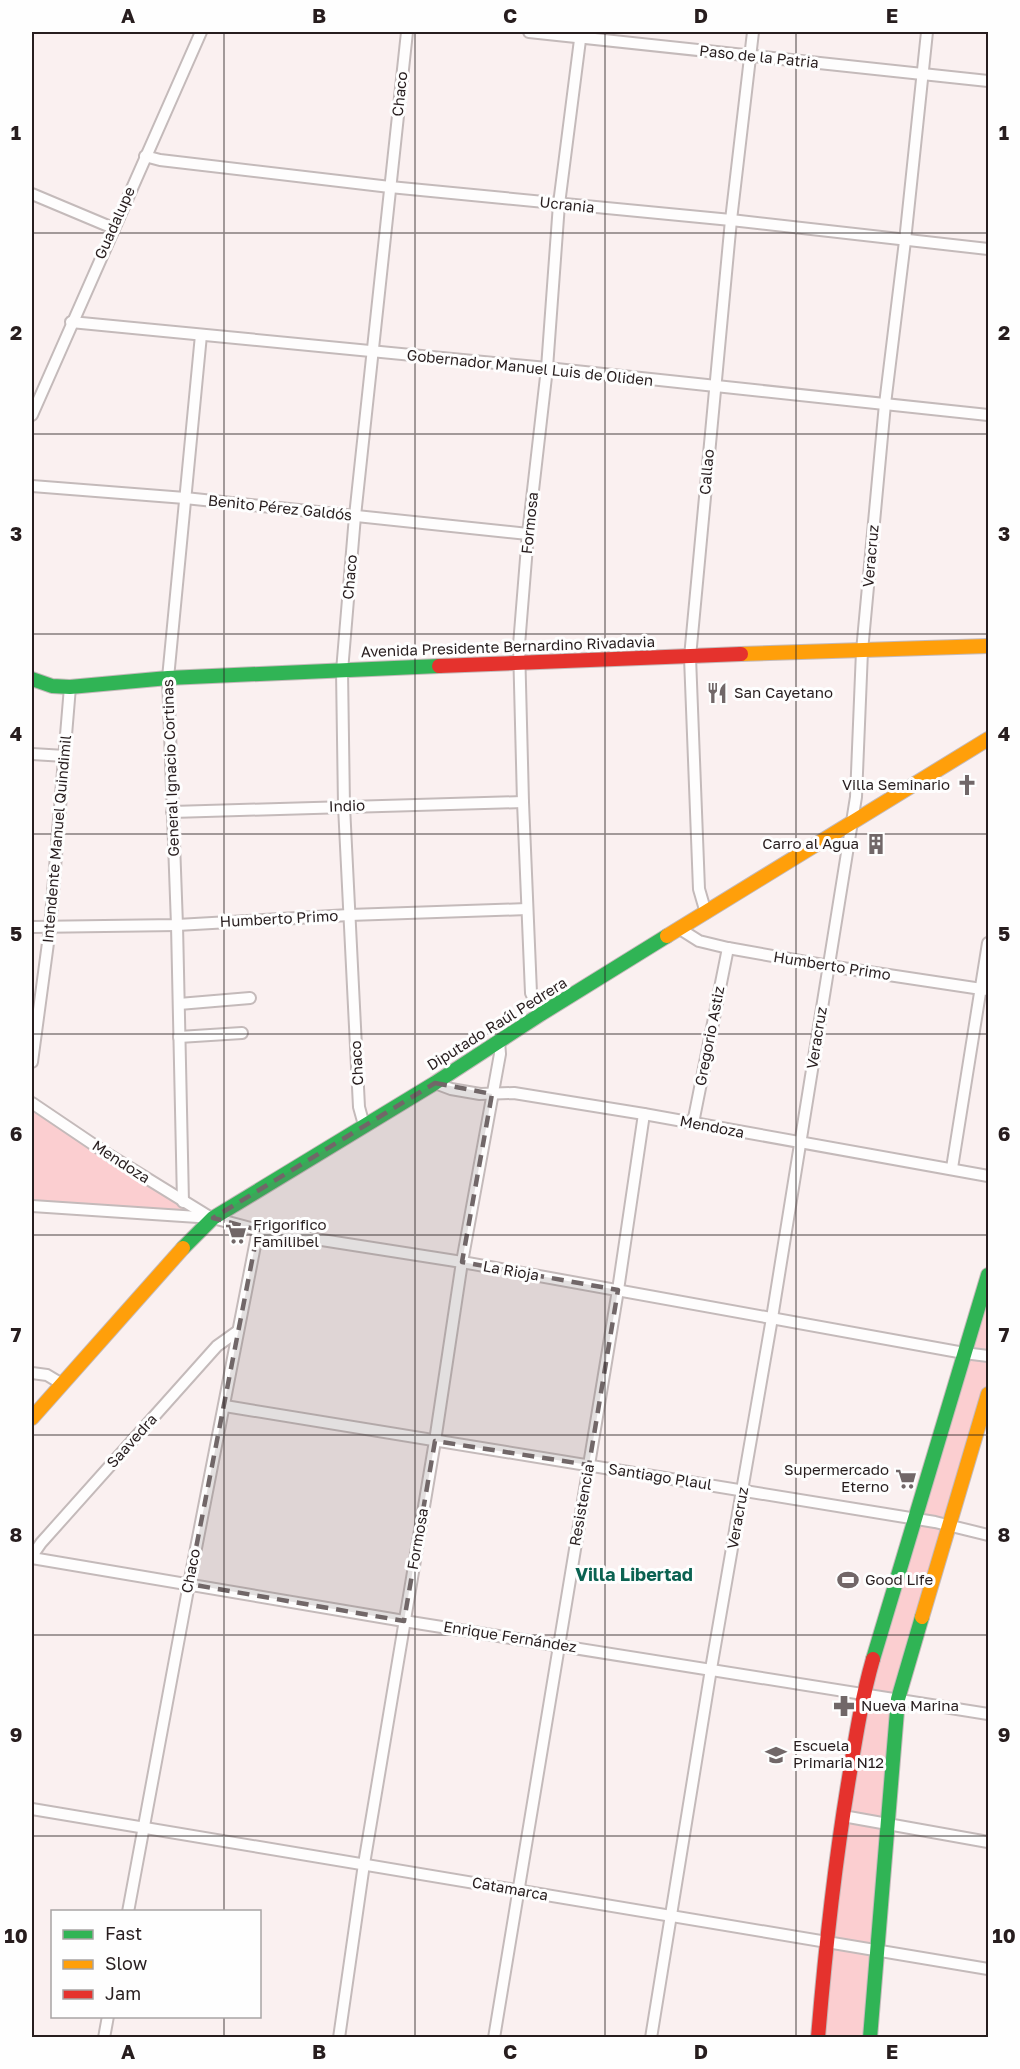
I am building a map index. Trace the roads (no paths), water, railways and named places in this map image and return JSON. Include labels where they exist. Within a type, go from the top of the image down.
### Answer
[{"type":"street","name":"Guadalupe","points":[[32,415],[34,403],[201,32]]},
{"type":"street","name":"Chaco","points":[[364,1125],[359,1107],[344,806],[342,671],[355,516],[407,32]]},
{"type":"street","name":"Paso de la Patria","points":[[529,32],[580,34],[751,56],[988,81]]},
{"type":"street","name":"Callao","points":[[706,913],[699,889],[690,657],[731,220],[753,32]]},
{"type":"street","name":"Veracruz","points":[[651,2037],[853,822],[862,651],[885,404],[927,32]]},
{"type":"street","name":"Formosa","points":[[541,1014],[531,993],[518,662],[528,534],[547,368],[559,204],[580,34]]},
{"type":"street","name":"Ucrania","points":[[145,156],[160,160],[390,187],[731,220],[988,249]]},
{"type":"street","points":[[32,194],[113,228]]},
{"type":"street","name":"Gobernador Manuel Luis de Oliden","points":[[71,322],[547,368],[988,415]]},
{"type":"street","name":"General Ignacio Cortinas","points":[[183,1202],[177,925],[168,678],[201,335]]},
{"type":"street","name":"Benito Pérez Galdós","points":[[32,486],[185,498],[528,534]]},
{"type":"street","name":"Avenida Presidente Bernardino Rivadavia","points":[[32,679],[52,686],[70,687],[168,678],[518,662],[988,646]]},
{"type":"street","name":"Intendente Manuel Quindimil","points":[[32,1062],[50,928],[70,687]]},
{"type":"street","name":"Diputado Raúl Pedrera","points":[[32,1418],[195,1234],[213,1218],[435,1083],[541,1014],[988,739]]},
{"type":"street","points":[[32,754],[65,756]]},
{"type":"street","name":"Indio","points":[[172,812],[523,802]]},
{"type":"street","name":"Humberto Primo","points":[[32,927],[177,925],[350,915],[527,909]]},
{"type":"street","name":"Humberto Primo","points":[[680,929],[699,941],[728,948],[985,990]]},
{"type":"street","points":[[952,1168],[985,990],[988,943]]},
{"type":"street","name":"Gregorio Astiz","points":[[693,1123],[728,948]]},
{"type":"street","points":[[178,1004],[250,998]]},
{"type":"street","points":[[179,1037],[242,1033]]},
{"type":"street","name":"Formosa","points":[[339,2037],[364,1864],[435,1441],[462,1262],[500,1054],[499,1041]]},
{"type":"street","name":"Mendoza","points":[[435,1083],[451,1089],[470,1092],[514,1093],[644,1114],[988,1176]]},
{"type":"street","name":"Mendoza","points":[[32,1103],[183,1202],[213,1218]]},
{"type":"street","name":"Resistencia","points":[[494,2037],[618,1290],[644,1114]]},
{"type":"street","name":"La Rioja","points":[[32,1206],[213,1218],[258,1230],[462,1262],[988,1356]]},
{"type":"street","name":"Chaco","points":[[128,1910],[258,1230]]},
{"type":"street","points":[[818,2037],[826,1941],[863,1694],[988,1275]]},
{"type":"street","name":"Saavedra","points":[[32,1557],[41,1543],[217,1346],[238,1331]]},
{"type":"street","points":[[32,1373],[47,1375],[62,1384]]},
{"type":"street","points":[[870,2037],[898,1699],[988,1394]]},
{"type":"street","name":"Santiago Plaul","points":[[225,1406],[915,1519],[988,1535]]},
{"type":"street","name":"Enrique Fernández","points":[[32,1557],[404,1621],[988,1714]]},
{"type":"street","name":"Catamarca","points":[[32,1809],[988,1969]]},
{"type":"street","points":[[843,1816],[988,1842]]},
{"type":"street","points":[[104,2037],[108,2018]]},
{"type":"place","name":"San Cayetano","points":[[717,693]]},
{"type":"place","name":"Villa Seminario","points":[[967,785]]},
{"type":"place","name":"Carro al Agua","points":[[876,844]]},
{"type":"place","name":"Frigorifico Familibel","points":[[236,1234]]},
{"type":"place","name":"Supermercado Eterno","points":[[906,1479]]},
{"type":"place","name":"Good Life","points":[[848,1580]]},
{"type":"place","name":"Nueva Marina","points":[[844,1706]]},
{"type":"place","name":"Escuela Primaria N12","points":[[776,1755]]},
{"type":"district","name":"Villa Libertad","points":[[634,1575]]}]
